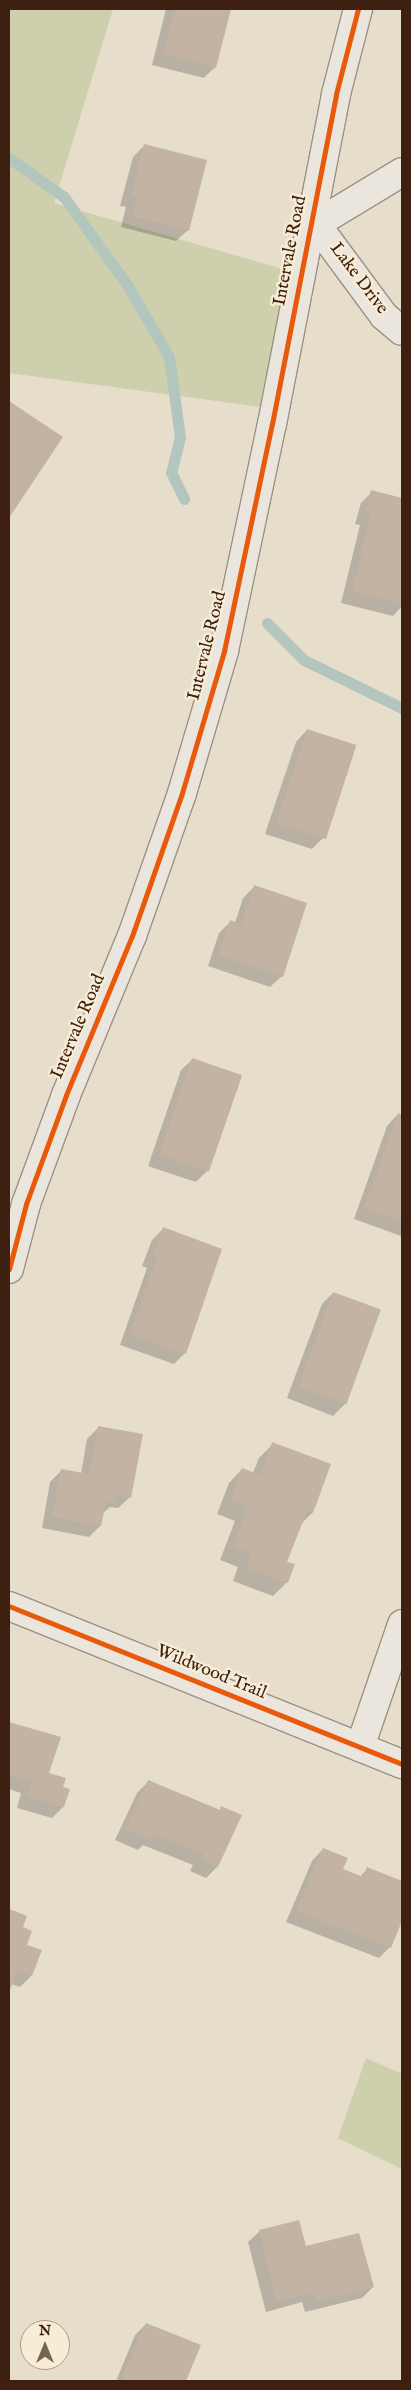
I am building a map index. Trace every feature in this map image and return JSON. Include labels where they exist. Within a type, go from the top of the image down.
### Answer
[{"type":"street","name":"Intervale Road","points":[[9,1269],[26,1204],[66,1095],[132,936],[170,829],[224,651],[312,227],[336,94],[358,9]]},
{"type":"street","points":[[312,227],[402,172]]},
{"type":"street","name":"Lake Drive","points":[[312,227],[384,316],[402,331]]},
{"type":"street","name":"Wildwood Trail","points":[[9,1606],[402,1764]]},
{"type":"street","points":[[360,1748],[402,1624]]},
{"type":"green space","points":[[9,9],[113,9],[54,203],[307,276],[276,409],[9,373]]},
{"type":"green space","points":[[366,2058],[402,2074],[402,2169],[338,2138]]},
{"type":"building","points":[[174,9],[231,9],[216,68],[163,54]]},
{"type":"building","points":[[144,144],[207,160],[189,231],[132,216],[137,196],[131,195]]},
{"type":"building","points":[[9,401],[63,437],[9,518]]},
{"type":"building","points":[[371,490],[402,498],[402,604],[352,592],[371,514],[365,513]]},
{"type":"building","points":[[307,729],[356,745],[326,839],[276,823]]},
{"type":"building","points":[[254,885],[307,903],[283,977],[218,955],[230,920],[241,924]]},
{"type":"building","points":[[192,1058],[242,1075],[209,1172],[159,1154]]},
{"type":"building","points":[[398,1113],[402,1115],[402,1222],[364,1208]]},
{"type":"building","points":[[163,1227],[222,1249],[186,1354],[130,1334],[157,1256],[153,1255]]},
{"type":"building","points":[[333,1292],[381,1309],[346,1404],[298,1387]]},
{"type":"building","points":[[98,1426],[143,1434],[131,1498],[116,1495],[115,1504],[106,1502],[101,1526],[52,1517],[61,1469],[89,1474]]},
{"type":"building","points":[[272,1442],[331,1464],[313,1513],[307,1511],[287,1562],[295,1564],[288,1583],[246,1568],[251,1553],[233,1546],[248,1507],[230,1500],[242,1468],[260,1475]]},
{"type":"building","points":[[9,1722],[61,1737],[49,1773],[66,1778],[63,1787],[70,1789],[64,1807],[27,1797],[32,1782],[9,1775]]},
{"type":"building","points":[[148,1780],[220,1810],[221,1806],[242,1815],[218,1867],[201,1860],[203,1854],[153,1833],[150,1839],[125,1829]]},
{"type":"building","points":[[323,1848],[348,1858],[343,1869],[363,1877],[367,1867],[402,1881],[402,1921],[391,1948],[296,1911]]},
{"type":"building","points":[[9,1909],[27,1916],[23,1927],[32,1931],[27,1945],[42,1950],[32,1976],[17,1971],[11,1988],[9,1987]]},
{"type":"building","points":[[299,2220],[306,2246],[359,2233],[374,2287],[316,2301],[313,2292],[277,2301],[259,2230]]},
{"type":"building","points":[[146,2323],[201,2345],[186,2381],[121,2381]]},
{"type":"waterway","points":[[9,158],[64,197],[128,286],[169,357],[180,437],[171,472],[184,499]]},
{"type":"waterway","points":[[267,623],[304,660],[402,708]]},
{"type":"cycle path","points":[[9,1269],[26,1204],[66,1095],[132,936],[182,793],[224,651],[272,424],[336,94],[358,9]]},
{"type":"cycle path","points":[[9,1606],[402,1764]]}]
